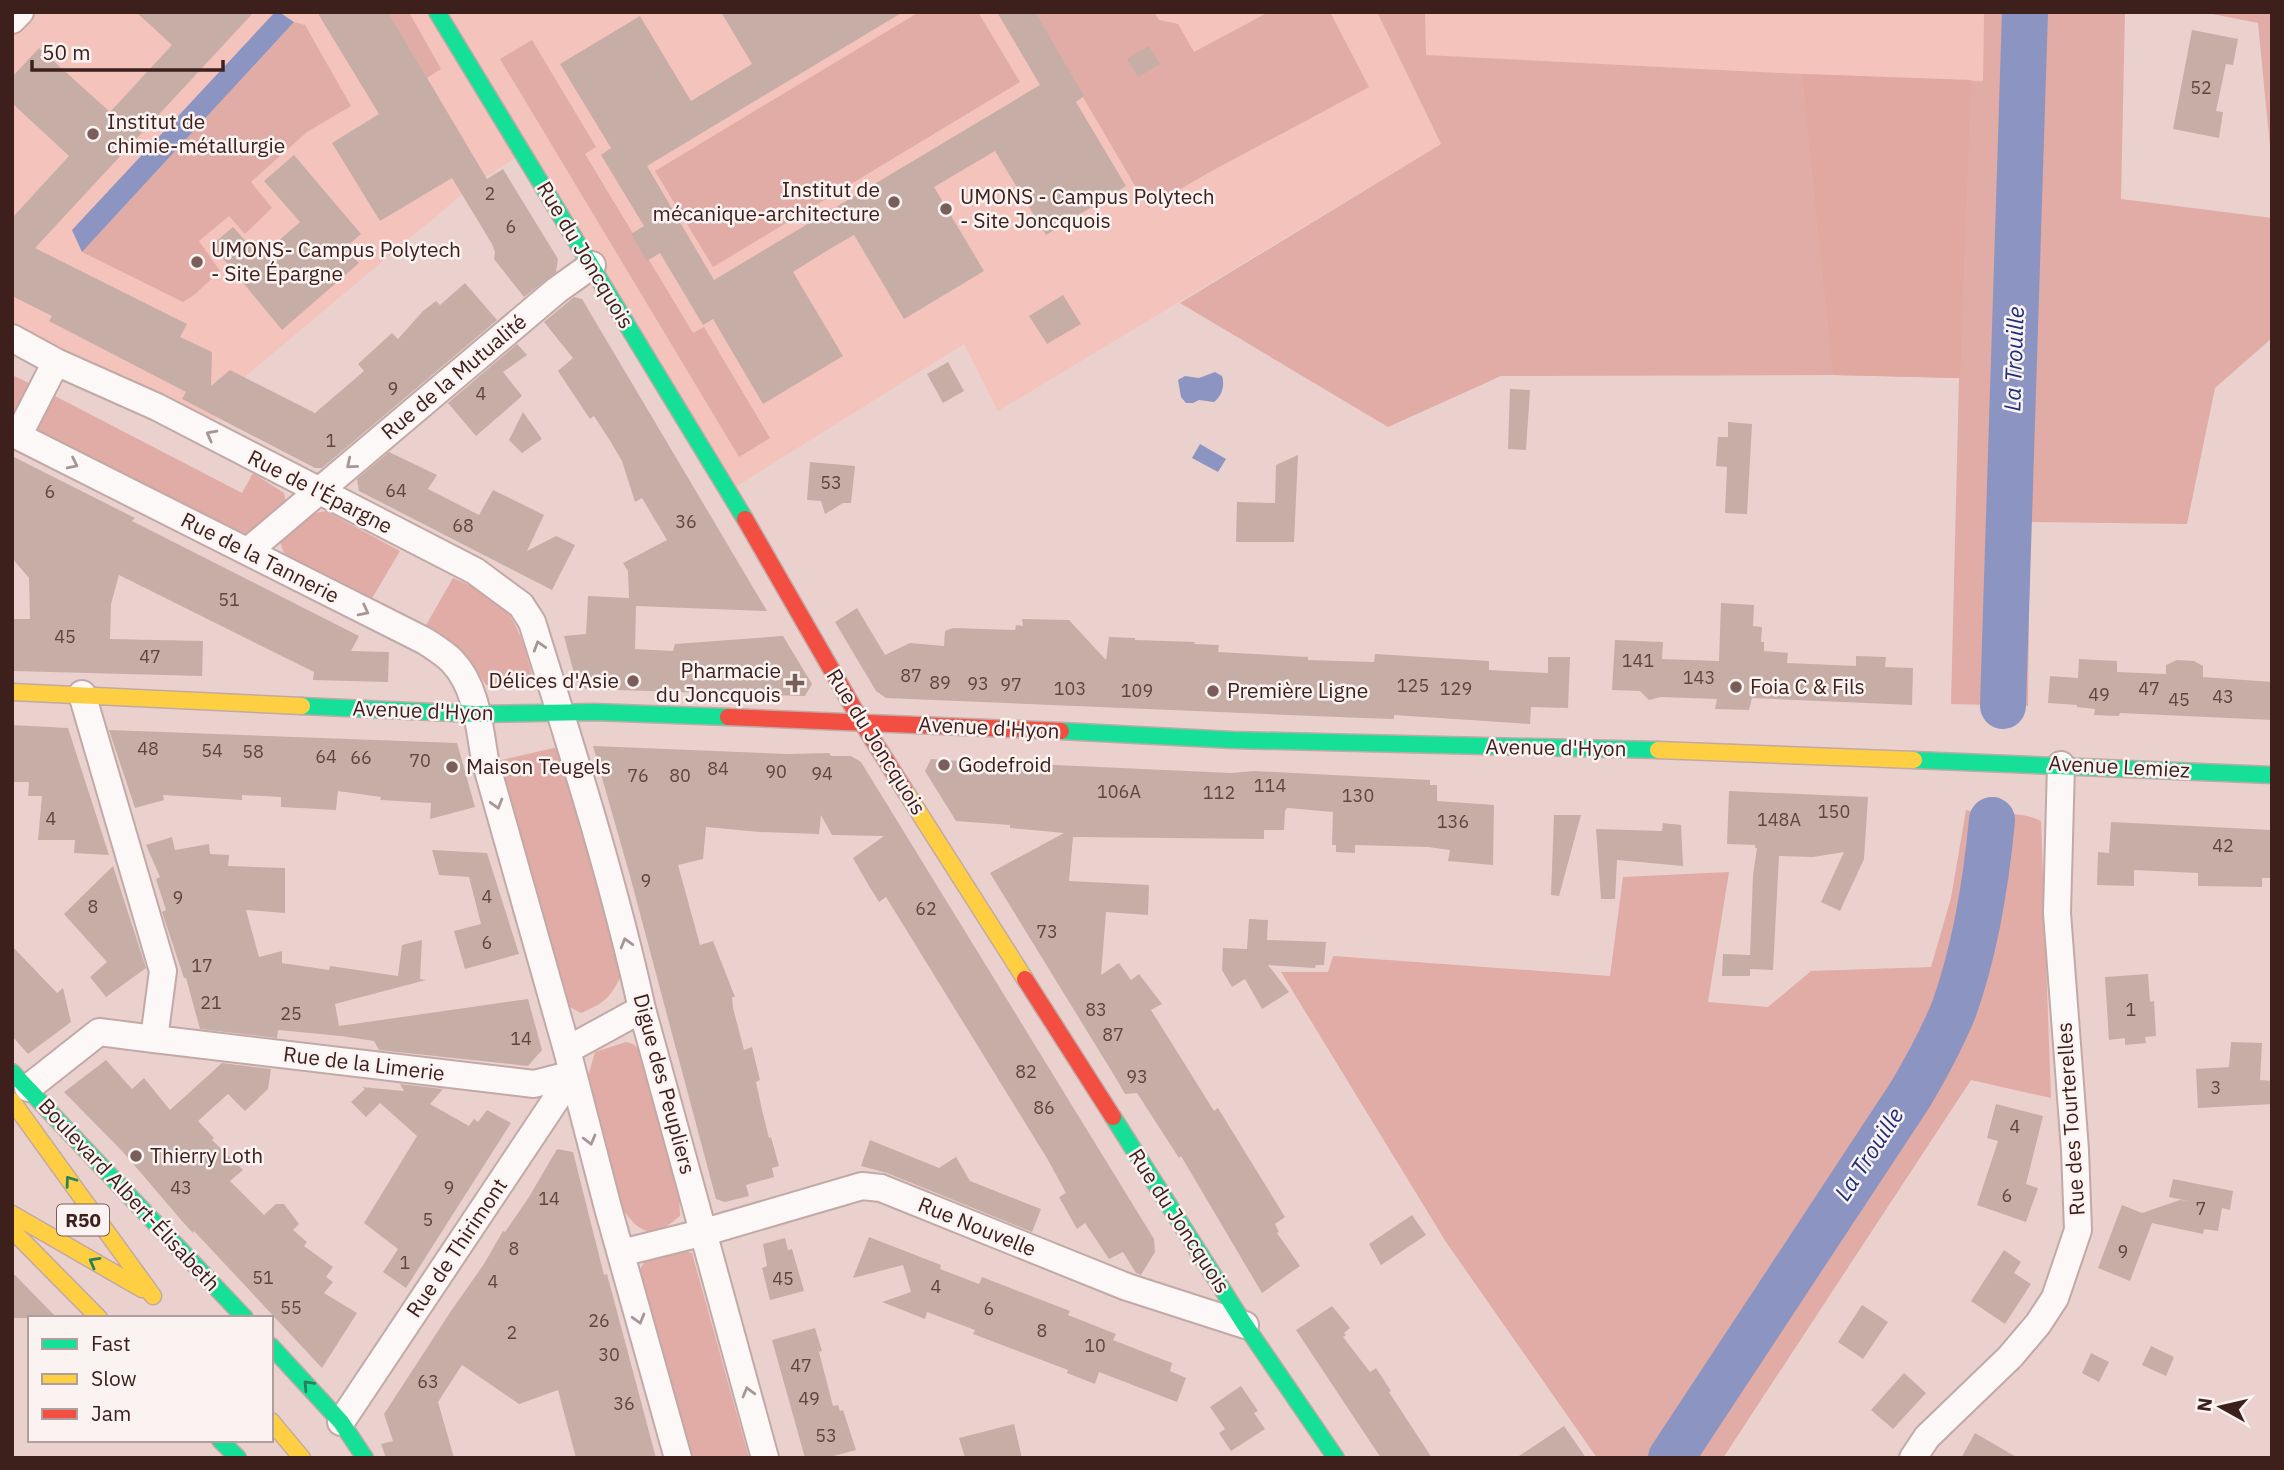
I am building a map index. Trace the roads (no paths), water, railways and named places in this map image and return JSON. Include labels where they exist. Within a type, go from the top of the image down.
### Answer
[{"type":"main road","name":"Rue du Joncquois","points":[[437,12],[729,491],[861,721],[1245,1325],[1336,1458]]},
{"type":"main road","name":"Avenue d'Hyon","points":[[12,692],[477,714],[559,711],[861,721],[1233,740],[1967,760]]},
{"type":"main road","name":"Avenue Lemiez","points":[[1967,760],[2272,775]]},
{"type":"main road","points":[[18,1087],[153,1296]]},
{"type":"main road","name":"Boulevard Albert-Élisabeth","points":[[18,1087],[243,1316]]},
{"type":"main road","name":"R50","points":[[69,1205],[167,1310]]},
{"type":"main road","points":[[12,1213],[153,1296]]},
{"type":"main road","points":[[12,1230],[97,1316]]},
{"type":"main road","points":[[273,1348],[341,1422],[365,1458]]},
{"type":"main road","points":[[273,1423],[302,1458]]},
{"type":"main road","points":[[222,1442],[238,1458]]},
{"type":"street","points":[[12,20],[20,12]]},
{"type":"street","name":"Rue de la Mutualité","points":[[248,551],[557,290],[592,265]]},
{"type":"street","name":"Rue de l'Épargne","points":[[12,338],[56,362],[158,407],[475,571],[521,605],[532,622],[559,711]]},
{"type":"street","points":[[15,435],[56,362]]},
{"type":"street","name":"Rue de la Tannerie","points":[[15,435],[425,641],[452,661],[468,682],[477,714]]},
{"type":"street","points":[[82,694],[163,971],[154,1039]]},
{"type":"street","name":"Digue des Peupliers","points":[[559,711],[631,958],[642,1009],[765,1458]]},
{"type":"street","points":[[477,714],[485,760],[678,1458]]},
{"type":"street","name":"Rue des Tourterelles","points":[[1913,1458],[1927,1437],[2010,1357],[2038,1324],[2055,1298],[2078,1230],[2075,1150],[2057,913],[2061,765]]},
{"type":"street","points":[[570,1062],[642,1009]]},
{"type":"street","name":"Rue de la Limerie","points":[[18,1087],[99,1032],[534,1084],[570,1062]]},
{"type":"street","name":"Rue de Thirimont","points":[[341,1422],[570,1062]]},
{"type":"street","name":"Rue Nouvelle","points":[[621,1253],[705,1232],[862,1186],[881,1188],[1127,1287],[1245,1325]]},
{"type":"water","points":[[275,12],[294,22],[82,252],[72,230]]},
{"type":"water","points":[[1215,372],[1222,376],[1223,383],[1217,400],[1186,403],[1181,397],[1178,380],[1185,376],[1199,378]]},
{"type":"water","points":[[1200,444],[1226,459],[1218,472],[1192,458]]},
{"type":"waterway","name":"La Trouille","points":[[2003,706],[2025,12]]},
{"type":"waterway","name":"La Trouille","points":[[1671,1458],[1928,1064],[1962,986],[1983,891],[1992,820]]},
{"type":"place","name":"Institut de chimie-métallurgie","points":[[93,134]]},
{"type":"place","name":"Institut de mécanique-architecture","points":[[894,202]]},
{"type":"place","name":"UMONS - Campus Polytech - Site Joncquois","points":[[946,209]]},
{"type":"place","name":"UMONS- Campus Polytech - Site Épargne","points":[[197,262]]},
{"type":"place","name":"Délices d'Asie","points":[[633,681]]},
{"type":"place","name":"Pharmacie du Joncquois","points":[[795,683]]},
{"type":"place","name":"Foia C & Fils","points":[[1736,687]]},
{"type":"place","name":"Première Ligne","points":[[1213,691]]},
{"type":"place","name":"Godefroid","points":[[944,765]]},
{"type":"place","name":"Maison Teugels","points":[[452,767]]},
{"type":"place","name":"Thierry Loth","points":[[136,1156]]}]
